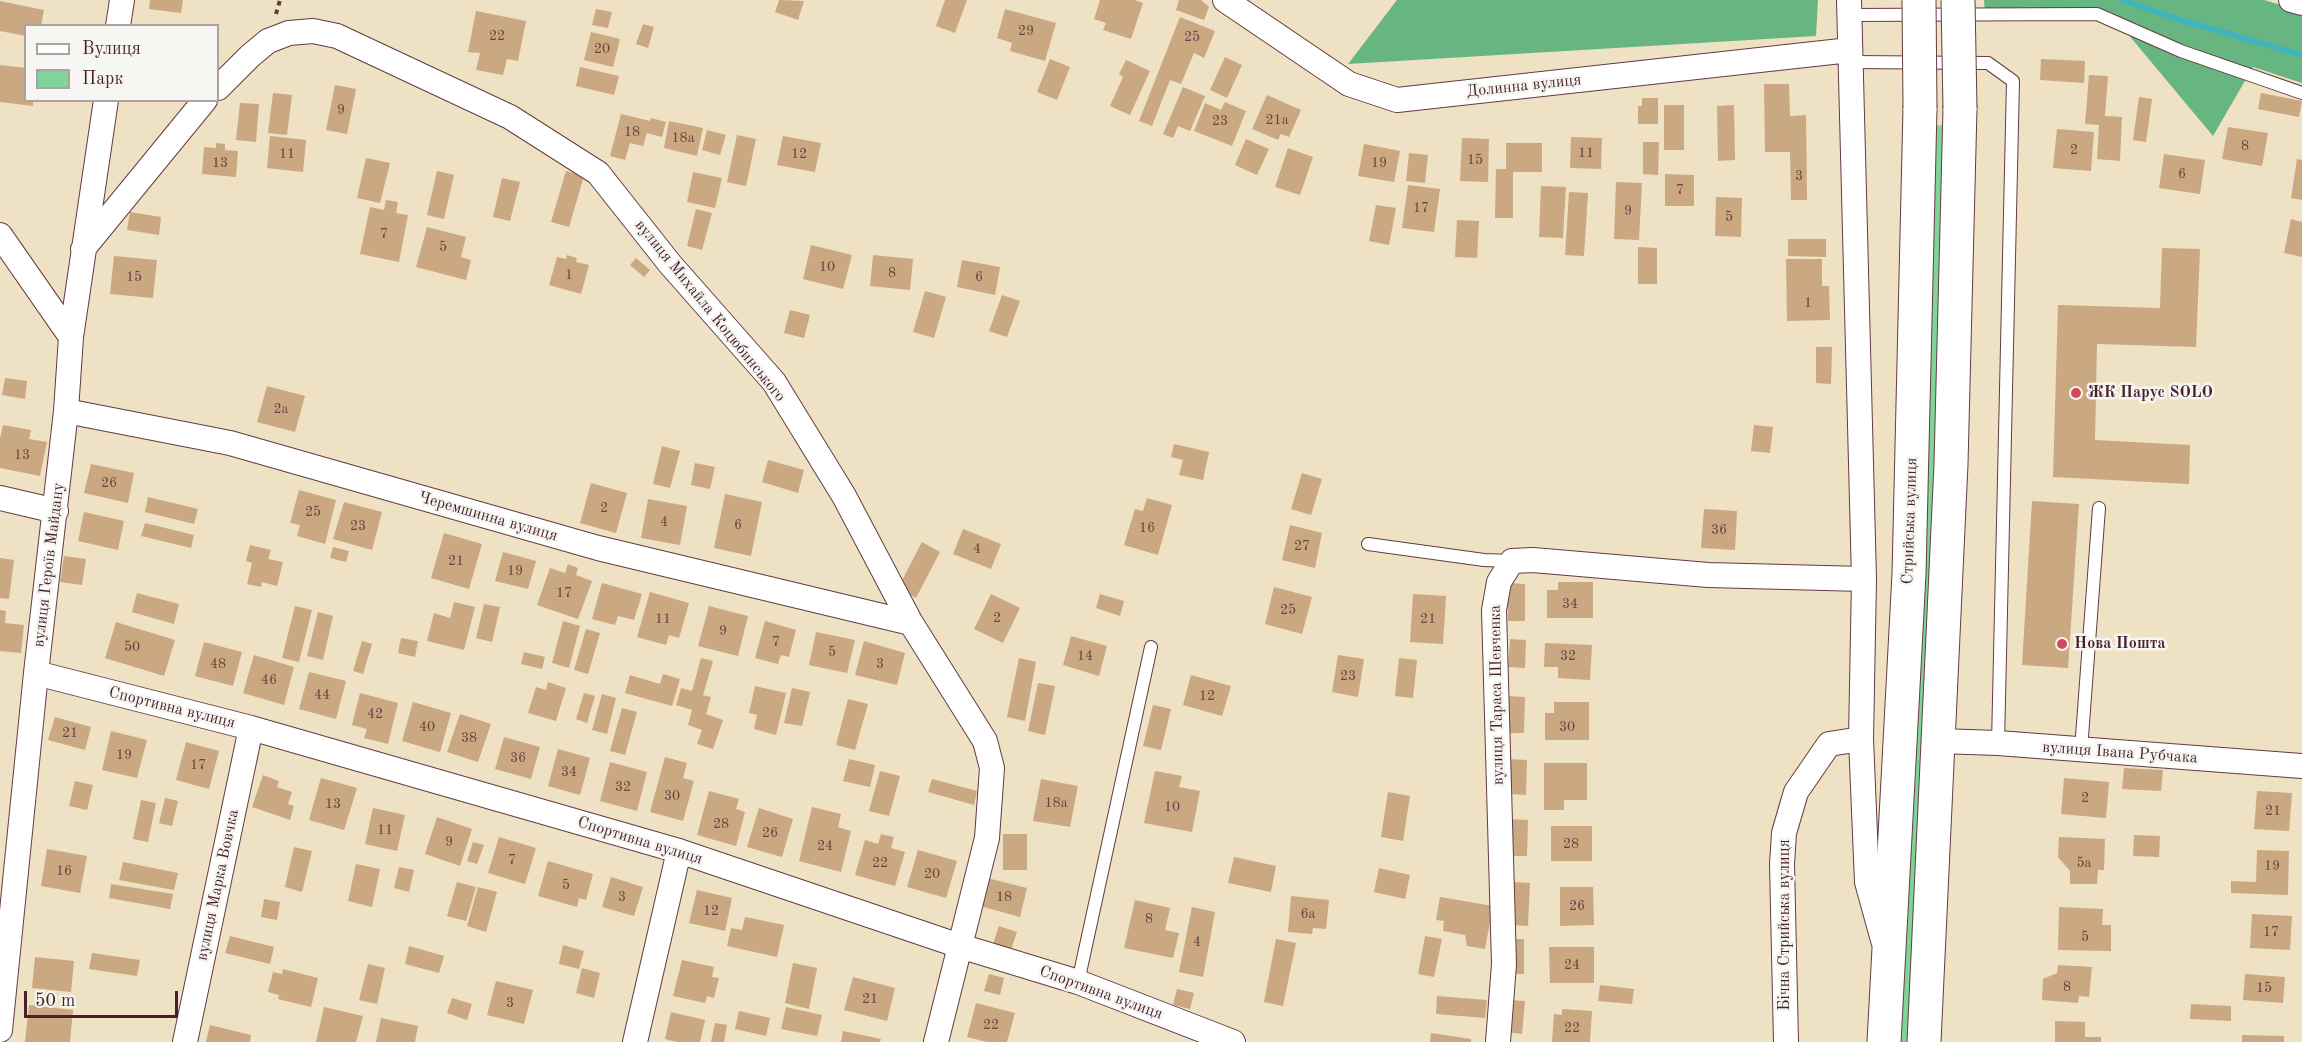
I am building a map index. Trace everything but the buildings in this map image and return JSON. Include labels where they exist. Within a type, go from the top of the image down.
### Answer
[{"type":"highway","name":"Стрийська вулиця","points":[[1884,1042],[1909,574],[1920,108],[1918,0]]},
{"type":"highway","points":[[1924,1042],[1951,464],[1960,108],[1958,0]]},
{"type":"street","points":[[118,24],[122,0]]},
{"type":"street","name":"Долинна вулиця","points":[[1225,0],[1349,84],[1397,100],[1850,56]]},
{"type":"street","points":[[2291,0],[2302,3]]},
{"type":"street","points":[[1849,8],[1864,579],[1861,739],[1867,882],[1889,958]]},
{"type":"street","name":"вулиця Михайла Коцюбинського","points":[[219,87],[268,41],[289,33],[313,31],[337,36],[510,117],[598,173],[670,264],[774,382],[844,496],[911,623],[985,741],[992,768],[987,838],[936,1042]]},
{"type":"street","name":"вулиця Героїв Майдану","points":[[0,1030],[36,673],[56,511],[71,337],[82,250],[106,102]]},
{"type":"street","points":[[82,250],[203,102]]},
{"type":"street","points":[[0,235],[71,337]]},
{"type":"street","name":"Черемшинна вулиця","points":[[66,411],[231,443],[598,548],[911,623]]},
{"type":"street","points":[[0,498],[56,511]]},
{"type":"street","points":[[1512,561],[1533,560],[1708,575],[1864,579]]},
{"type":"street","name":"вулиця Тараса Шевченка","points":[[1498,1042],[1504,964],[1494,610],[1499,582],[1512,561]]},
{"type":"street","name":"Спортивна вулиця","points":[[36,673],[251,728],[679,851],[960,946],[1078,982],[1219,1040]]},
{"type":"street","name":"вулиця Марка Вовчка","points":[[185,1042],[251,728]]},
{"type":"street","name":"Бічна Стрийська вулиця","points":[[1786,1042],[1782,864],[1784,833],[1796,792],[1829,744],[1861,739]]},
{"type":"street","name":"вулиця Івана Рубчака","points":[[1939,741],[1998,743],[2302,766]]},
{"type":"street","points":[[635,1042],[679,851]]},
{"type":"lane","points":[[1849,8],[2097,14],[2181,51],[2302,93]]},
{"type":"lane","points":[[1850,56],[1988,63],[2013,81],[1998,743]]},
{"type":"lane","points":[[2081,750],[2098,507]]},
{"type":"lane","points":[[1368,544],[1484,560],[1512,561]]},
{"type":"lane","points":[[1078,982],[1150,647]]},
{"type":"green space","points":[[1397,0],[1818,0],[1816,36],[1348,64]]},
{"type":"green space","points":[[1984,0],[2264,0],[2302,11],[2302,83],[2253,67],[2213,136],[2117,21],[1985,14]]},
{"type":"green space","points":[[1935,125],[1945,126],[1939,436],[1909,1042],[1898,1042]]},
{"type":"waterway","points":[[2123,0],[2171,17],[2302,55]]},
{"type":"place","name":"ЖК Парус SOLO","points":[[2076,393]]},
{"type":"place","name":"Нова Пошта","points":[[2062,644]]}]
